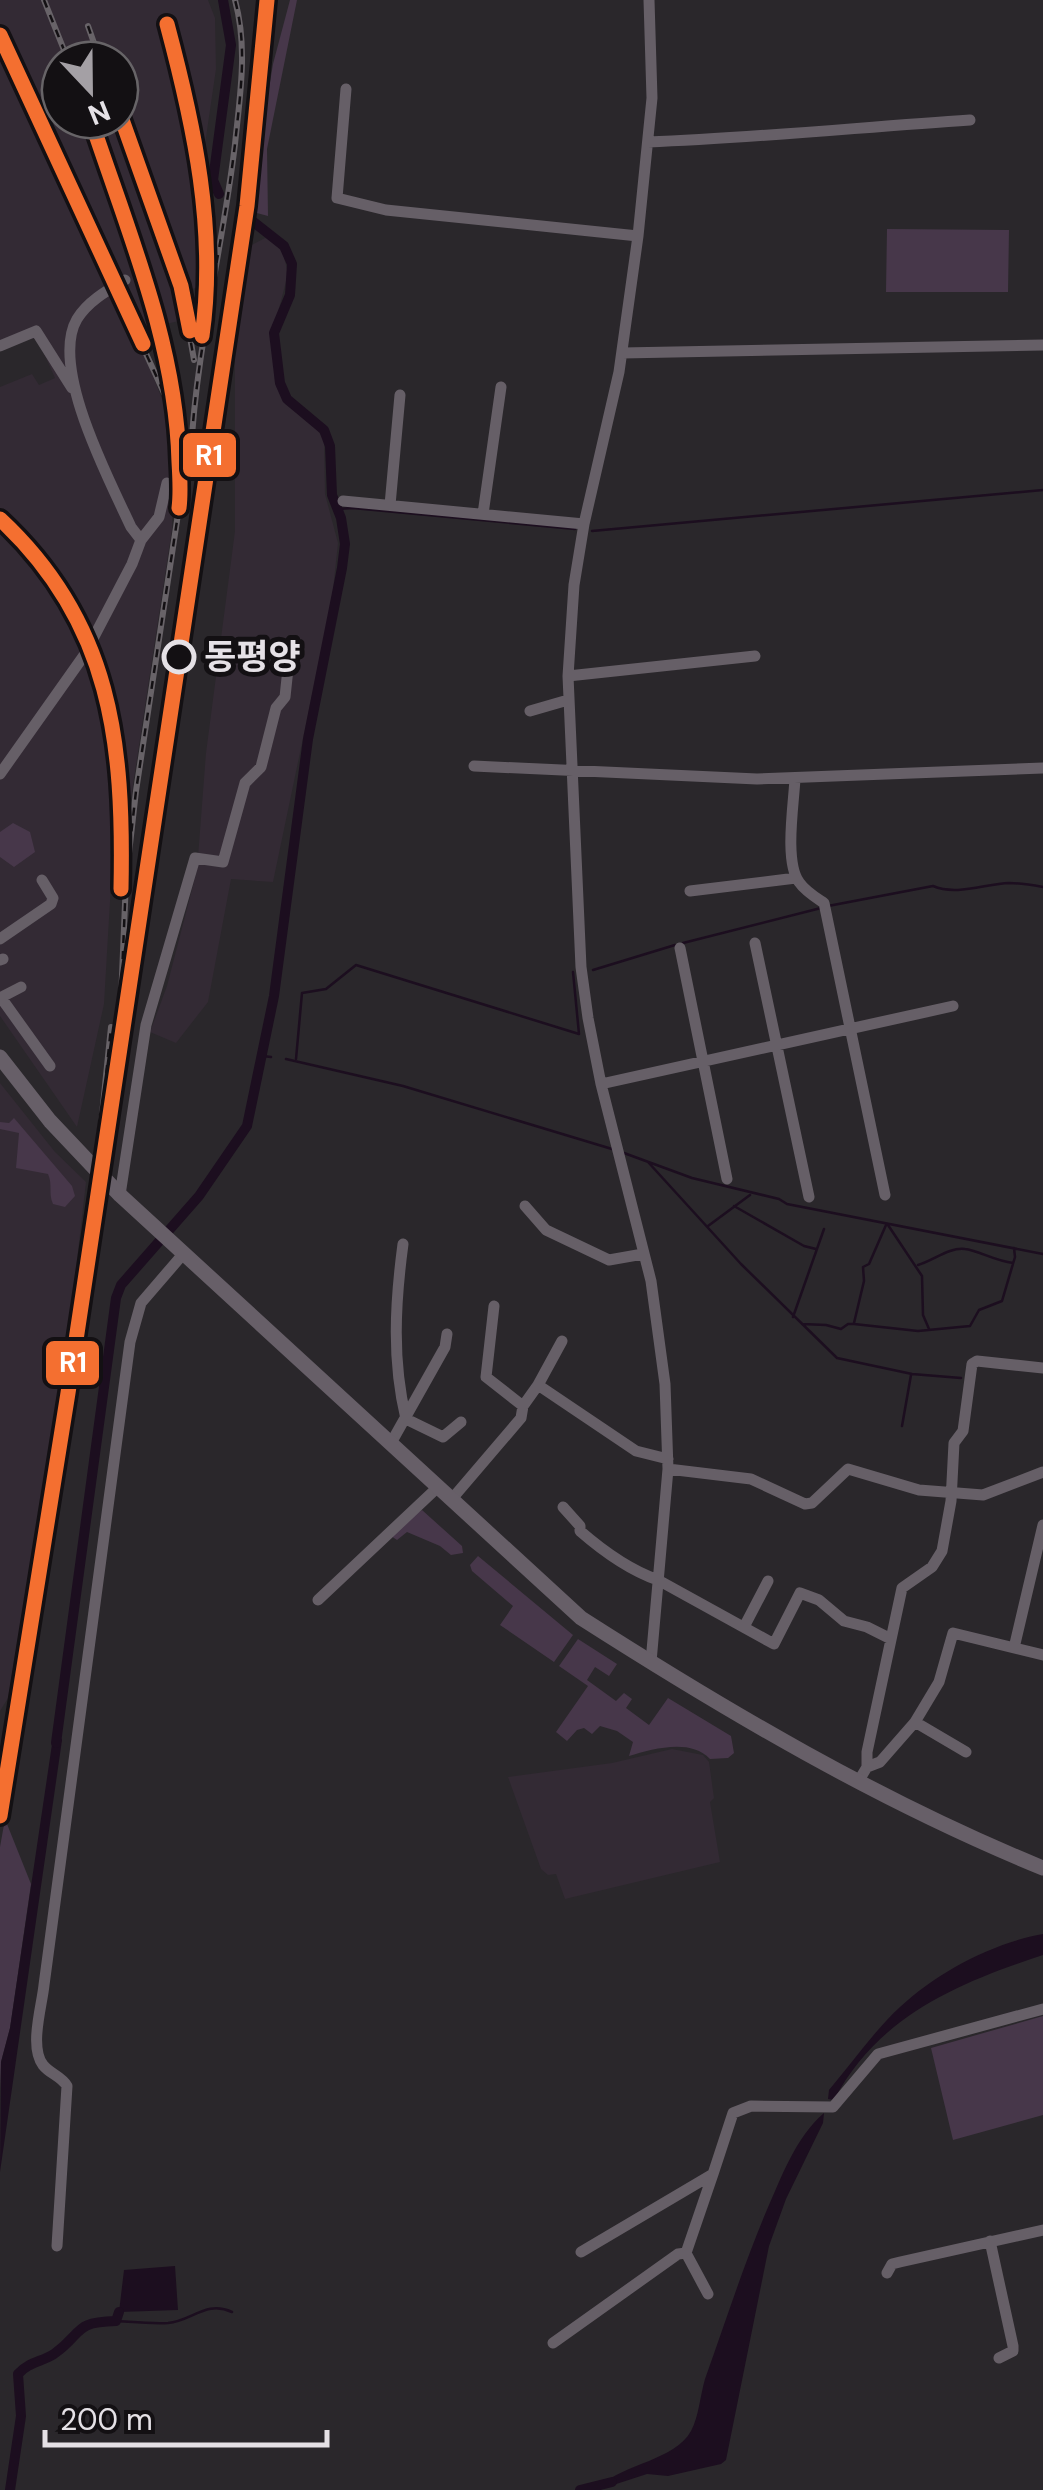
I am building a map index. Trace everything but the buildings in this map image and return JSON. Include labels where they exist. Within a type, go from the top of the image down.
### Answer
[{"type":"main road","points":[[0,1058],[50,1121],[120,1195],[581,1618],[650,1662],[862,1774],[967,1837],[1043,1868]]},
{"type":"street","points":[[648,0],[652,47],[648,142],[638,236],[622,352],[574,585],[568,700],[581,967],[601,1084],[654,1298],[662,1354],[668,1464],[650,1662]]},
{"type":"street","points":[[346,89],[337,198],[386,210],[638,236]]},
{"type":"street","points":[[648,142],[740,139],[796,131],[970,120]]},
{"type":"street","points":[[74,392],[72,352],[78,318],[96,298],[125,280]]},
{"type":"street","points":[[0,346],[36,331],[74,392],[140,540]]},
{"type":"street","points":[[622,352],[1043,345]]},
{"type":"street","points":[[483,514],[501,387]]},
{"type":"street","points":[[390,505],[400,395]]},
{"type":"street","points":[[0,774],[86,654],[132,564],[140,540],[159,517],[167,483]]},
{"type":"street","points":[[343,501],[584,524]]},
{"type":"street","points":[[568,676],[755,656]]},
{"type":"street","points":[[120,1195],[146,1026],[195,858],[223,862],[246,783],[262,767],[276,708],[285,697],[290,659]]},
{"type":"street","points":[[530,712],[568,700]]},
{"type":"street","points":[[474,766],[795,778],[1043,768]]},
{"type":"street","points":[[795,778],[790,820],[796,878],[824,902],[885,1195]]},
{"type":"street","points":[[690,891],[796,878]]},
{"type":"street","points":[[0,938],[51,904],[53,898],[42,880]]},
{"type":"street","points":[[755,943],[809,1197]]},
{"type":"street","points":[[680,948],[728,1179]]},
{"type":"street","points":[[22,987],[1,999],[50,1066]]},
{"type":"street","points":[[601,1084],[952,1006]]},
{"type":"street","points":[[525,1206],[546,1230],[609,1260],[643,1254]]},
{"type":"street","points":[[402,1244],[394,1310],[399,1385],[406,1420]]},
{"type":"street","points":[[56,2246],[67,2086],[46,2068],[38,2055],[44,1985],[130,1342],[141,1303],[179,1249]]},
{"type":"street","points":[[494,1306],[486,1376],[522,1406]]},
{"type":"street","points":[[391,1444],[446,1346],[447,1334]]},
{"type":"street","points":[[451,1500],[521,1418],[522,1406],[562,1341]]},
{"type":"street","points":[[862,1774],[902,1588],[932,1567],[942,1551],[954,1443],[963,1431],[972,1364],[977,1361],[1043,1368]]},
{"type":"street","points":[[538,1385],[641,1453],[668,1464],[751,1478],[805,1504],[812,1504],[848,1469],[919,1490],[983,1495],[1043,1472]]},
{"type":"street","points":[[406,1420],[443,1437],[462,1422]]},
{"type":"street","points":[[318,1600],[438,1487]]},
{"type":"street","points":[[563,1507],[580,1531],[599,1548],[774,1644],[800,1593],[819,1600],[844,1621],[891,1639]]},
{"type":"street","points":[[1014,1648],[1043,1525]]},
{"type":"street","points":[[744,1626],[768,1581]]},
{"type":"street","points":[[862,1774],[880,1762],[914,1722],[939,1682],[953,1633],[1043,1655]]},
{"type":"street","points":[[914,1722],[966,1752]]},
{"type":"street","points":[[554,2343],[639,2281],[686,2253],[730,2118],[738,2110],[751,2106],[833,2107],[878,2054],[1043,2009]]},
{"type":"street","points":[[581,2252],[713,2174]]},
{"type":"street","points":[[887,2273],[892,2264],[1043,2230]]},
{"type":"street","points":[[990,2241],[1014,2346],[1013,2352],[999,2358]]},
{"type":"street","points":[[686,2253],[708,2294]]},
{"type":"shaded area","points":[[0,0],[208,0],[215,18],[216,69],[203,158],[210,283],[175,295],[179,321],[135,331],[166,409],[172,442],[172,529],[131,798],[116,799],[104,1004],[77,1127],[0,1016],[0,387],[32,374],[39,385],[55,378],[38,340],[28,337],[0,348]]},
{"type":"shaded area","points":[[290,0],[297,0],[267,149],[268,216],[249,211],[273,64]]},
{"type":"shaded area","points":[[887,229],[1009,230],[1008,292],[886,292]]},
{"type":"shaded area","points":[[269,236],[283,253],[288,274],[272,335],[275,383],[285,404],[324,439],[325,494],[338,543],[332,599],[273,882],[231,879],[208,1002],[176,1043],[150,1032],[167,986],[197,870],[206,753],[235,531],[235,339],[240,251]]},
{"type":"shaded area","points":[[13,823],[30,832],[35,852],[14,867],[0,857],[0,832]]},
{"type":"shaded area","points":[[0,1083],[55,1152],[86,1182],[66,1355],[57,1355],[55,1376],[62,1377],[8,1698],[0,1711]]},
{"type":"shaded area","points":[[14,1118],[72,1186],[75,1196],[65,1207],[53,1204],[48,1174],[16,1168],[19,1133],[0,1129],[0,1122],[9,1123]]},
{"type":"shaded area","points":[[422,1510],[462,1546],[463,1553],[451,1555],[407,1532],[397,1540],[391,1536]]},
{"type":"shaded area","points":[[478,1556],[573,1635],[554,1662],[500,1625],[513,1606],[472,1571],[470,1565]]},
{"type":"shaded area","points":[[578,1639],[617,1664],[609,1676],[595,1667],[587,1680],[616,1701],[624,1693],[632,1699],[626,1708],[649,1725],[668,1698],[731,1736],[734,1753],[728,1758],[710,1759],[692,1749],[671,1747],[629,1756],[633,1742],[600,1726],[592,1734],[584,1728],[577,1730],[567,1741],[556,1732],[588,1686],[559,1666]]},
{"type":"shaded area","points":[[55,1724],[62,1740],[0,2172],[1,2062],[10,2028]]},
{"type":"shaded area","points":[[672,1749],[703,1755],[709,1762],[714,1798],[710,1802],[720,1862],[565,1899],[556,1874],[548,1875],[541,1869],[508,1777],[612,1763]]},
{"type":"shaded area","points":[[5,1819],[31,1884],[10,2028],[1,2062],[0,2091],[0,1847]]},
{"type":"shaded area","points":[[1043,1934],[1043,1955],[951,1991],[897,2025],[852,2071],[834,2100],[828,2099],[829,2090],[872,2037],[915,1994],[985,1952]]},
{"type":"shaded area","points":[[1043,2016],[1043,2115],[953,2140],[931,2048]]},
{"type":"shaded area","points":[[824,2113],[769,2246],[726,2460],[668,2476],[647,2474],[600,2486],[673,2449],[691,2431],[705,2379],[766,2212],[797,2146]]},
{"type":"shaded area","points":[[175,2266],[178,2310],[119,2312],[124,2270]]},
{"type":"waterway","points":[[219,194],[213,180],[231,45],[223,0]]},
{"type":"waterway","points":[[56,1743],[116,1298],[121,1285],[199,1196],[247,1126],[274,996],[308,739],[342,568],[345,544],[332,495],[330,446],[324,430],[287,399],[280,383],[274,333],[290,295],[292,264],[284,246],[251,220]]},
{"type":"waterway","points":[[592,531],[1043,490]]},
{"type":"waterway","points":[[337,509],[575,529]]},
{"type":"waterway","points":[[828,906],[933,886],[951,890],[1009,883],[1043,887]]},
{"type":"waterway","points":[[683,943],[821,908]]},
{"type":"waterway","points":[[593,970],[675,945]]},
{"type":"waterway","points":[[296,1059],[302,993],[326,989],[356,965],[579,1034],[573,972]]},
{"type":"waterway","points":[[263,1056],[271,1057]]},
{"type":"waterway","points":[[286,1059],[403,1086],[612,1149]]},
{"type":"waterway","points":[[624,1153],[692,1178],[787,1204],[1043,1254]]},
{"type":"waterway","points":[[648,1162],[741,1264],[837,1358],[912,1374],[961,1378]]},
{"type":"waterway","points":[[708,1226],[750,1195]]},
{"type":"waterway","points":[[734,1206],[816,1249]]},
{"type":"waterway","points":[[854,1323],[864,1281],[863,1267],[869,1264],[886,1225]]},
{"type":"waterway","points":[[888,1225],[922,1276],[923,1315],[929,1329]]},
{"type":"waterway","points":[[793,1317],[824,1229]]},
{"type":"waterway","points":[[802,1324],[841,1329],[854,1324],[918,1331],[970,1326],[979,1310],[1002,1301],[1014,1248]]},
{"type":"waterway","points":[[918,1265],[959,1249],[1013,1263]]},
{"type":"waterway","points":[[902,1426],[911,1375]]},
{"type":"waterway","points":[[116,2321],[168,2323],[214,2308],[232,2312]]},
{"type":"waterway","points":[[10,2490],[21,2416],[18,2374],[54,2354],[85,2326],[116,2321],[119,2312]]},
{"type":"waterway","points":[[580,2490],[612,2482]]},
{"type":"railway","points":[[44,0],[60,40]]},
{"type":"railway","points":[[191,453],[198,375],[239,108],[242,54],[235,0]]},
{"type":"railway","points":[[255,130],[267,0]]},
{"type":"railway","points":[[167,24],[196,147],[206,275]]},
{"type":"railway","points":[[88,26],[93,40]]},
{"type":"railway","points":[[0,35],[164,393]]},
{"type":"railway","points":[[98,140],[157,317],[172,377],[179,441],[180,501],[126,880],[119,1047]]},
{"type":"railway","points":[[129,140],[181,286],[194,360]]},
{"type":"railway","points":[[0,519],[55,583],[92,654],[113,733],[121,817]]},
{"type":"railway","points":[[85,1280],[111,1027]]},
{"type":"transit line","name":"R1","points":[[0,1816],[68,1393],[247,206],[267,0]]},
{"type":"transit line","name":"R1","points":[[167,24],[194,139],[205,218],[206,297],[202,336]]},
{"type":"transit line","name":"R1","points":[[0,35],[143,344]]},
{"type":"transit line","name":"R1","points":[[98,140],[160,331],[176,418],[179,508]]},
{"type":"transit line","name":"R1","points":[[129,140],[181,286],[190,331]]},
{"type":"transit line","name":"R1","points":[[0,519],[37,559],[67,600],[104,689],[119,785],[121,889]]},
{"type":"place","name":"동평양","points":[[179,657]]}]
